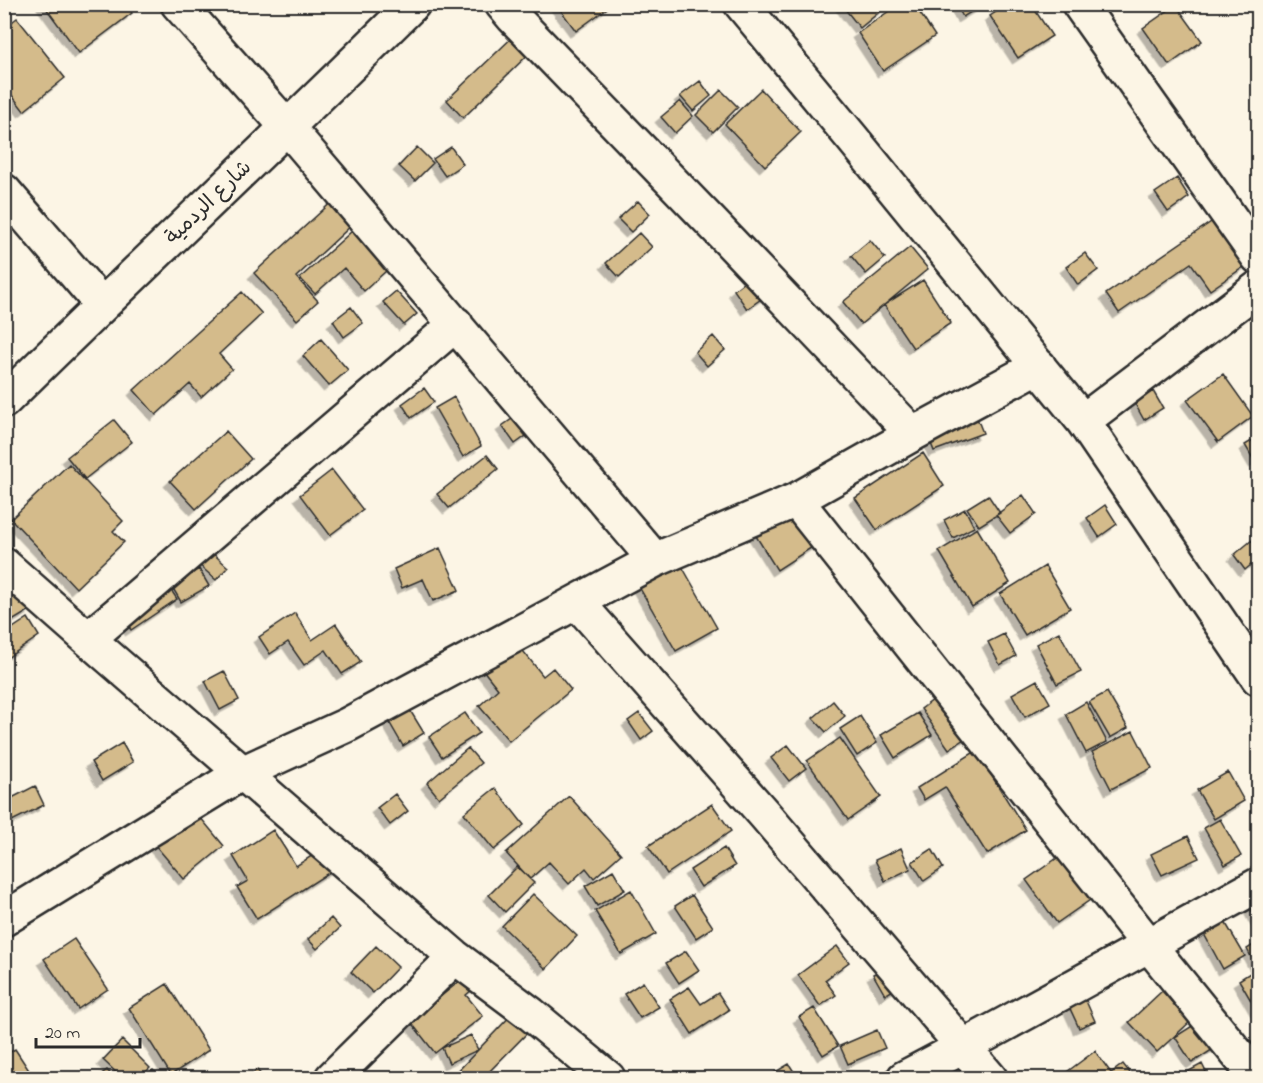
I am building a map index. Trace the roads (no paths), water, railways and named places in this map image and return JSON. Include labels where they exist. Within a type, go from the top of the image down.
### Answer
[{"type":"street","points":[[178,4],[288,128],[655,560]]},
{"type":"street","name":"شارع الردمية","points":[[4,401],[288,128],[413,4]]},
{"type":"street","points":[[502,4],[913,434]]},
{"type":"street","points":[[741,4],[1083,421],[1258,678]]},
{"type":"street","points":[[1079,4],[1258,257]]},
{"type":"street","points":[[4,191],[102,305]]},
{"type":"street","points":[[1083,421],[1258,288]]},
{"type":"street","points":[[88,639],[456,324]]},
{"type":"street","points":[[4,919],[242,773],[347,725],[655,560],[796,500],[1039,366]]},
{"type":"street","points":[[796,500],[1257,1078]]},
{"type":"street","points":[[4,565],[455,957],[531,1014],[608,1078]]},
{"type":"street","points":[[577,602],[765,815],[990,1078]]},
{"type":"street","points":[[904,1078],[963,1048],[1258,885]]},
{"type":"street","points":[[332,1078],[455,957]]}]
